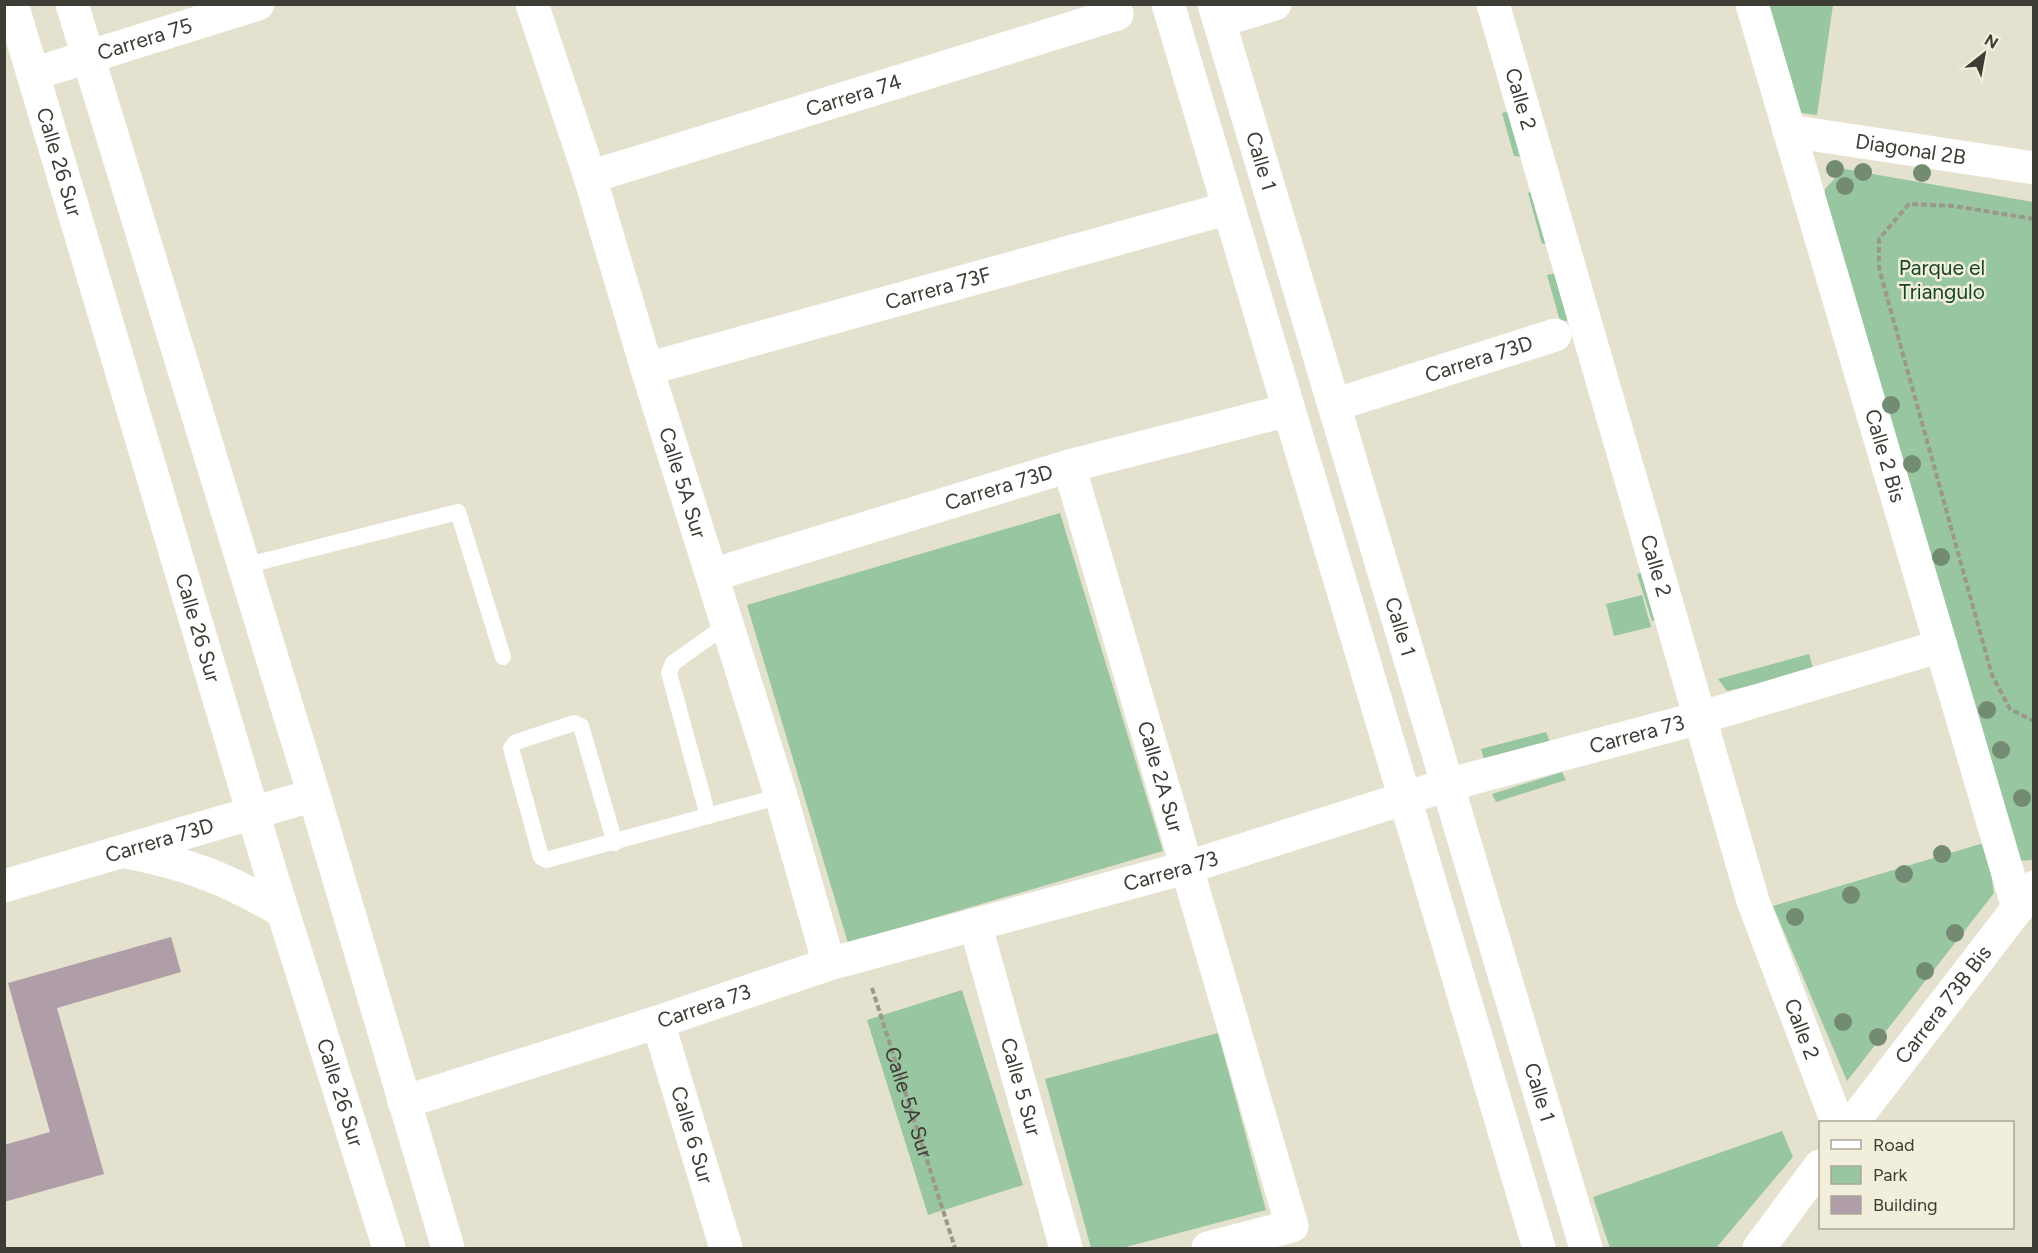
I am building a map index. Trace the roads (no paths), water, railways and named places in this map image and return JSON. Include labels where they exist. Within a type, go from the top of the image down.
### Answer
[{"type":"street","name":"Calle 26 Sur","points":[[12,4],[282,910],[389,1248]]},
{"type":"street","points":[[72,4],[314,795],[448,1248]]},
{"type":"street","name":"Carrera 75","points":[[33,74],[258,4]]},
{"type":"street","name":"Calle 5A Sur","points":[[532,4],[590,177],[647,369],[781,796],[829,964]]},
{"type":"street","name":"Calle 1","points":[[1168,4],[1403,800],[1539,1248]]},
{"type":"street","points":[[1216,13],[1275,4]]},
{"type":"street","name":"Calle 2","points":[[1493,4],[1753,902],[1837,1121]]},
{"type":"street","name":"Calle 2 Bis","points":[[1752,4],[1941,646],[2026,898]]},
{"type":"street","name":"Calle 1","points":[[1216,13],[1586,1248]]},
{"type":"street","name":"Carrera 74","points":[[590,177],[1118,14]]},
{"type":"street","name":"Diagonal 2B","points":[[1789,131],[2034,168]]},
{"type":"street","name":"Carrera 73F","points":[[647,369],[1229,208]]},
{"type":"street","points":[[1245,263],[1287,249]]},
{"type":"street","name":"Carrera 73D","points":[[1334,405],[1555,335]]},
{"type":"street","name":"Carrera 73D","points":[[712,575],[1069,466],[1289,410]]},
{"type":"street","name":"Calle 2A Sur","points":[[1069,466],[1185,868],[1292,1226],[1208,1248]]},
{"type":"street","name":"Carrera 73","points":[[404,1102],[658,1022],[829,964],[976,927],[1185,868],[1447,785],[1700,718],[1941,646]]},
{"type":"street","name":"Carrera 73D","points":[[4,886],[314,795]]},
{"type":"street","points":[[121,852],[167,860],[207,871],[282,910]]},
{"type":"street","name":"Carrera 73B Bis","points":[[1854,1121],[2026,898]]},
{"type":"street","name":"Calle 5 Sur","points":[[976,927],[1066,1248]]},
{"type":"street","name":"Calle 6 Sur","points":[[658,1022],[726,1248]]},
{"type":"street","points":[[1759,1248],[1819,1169]]},
{"type":"lane","points":[[244,566],[458,512],[503,657]]},
{"type":"lane","points":[[708,816],[669,673],[673,663],[728,624]]},
{"type":"lane","points":[[615,843],[581,726],[574,723],[516,742],[511,748],[541,857],[546,860],[615,843],[781,796]]},
{"type":"park label","name":"Parque el Triangulo","points":[[1942,280]]}]
